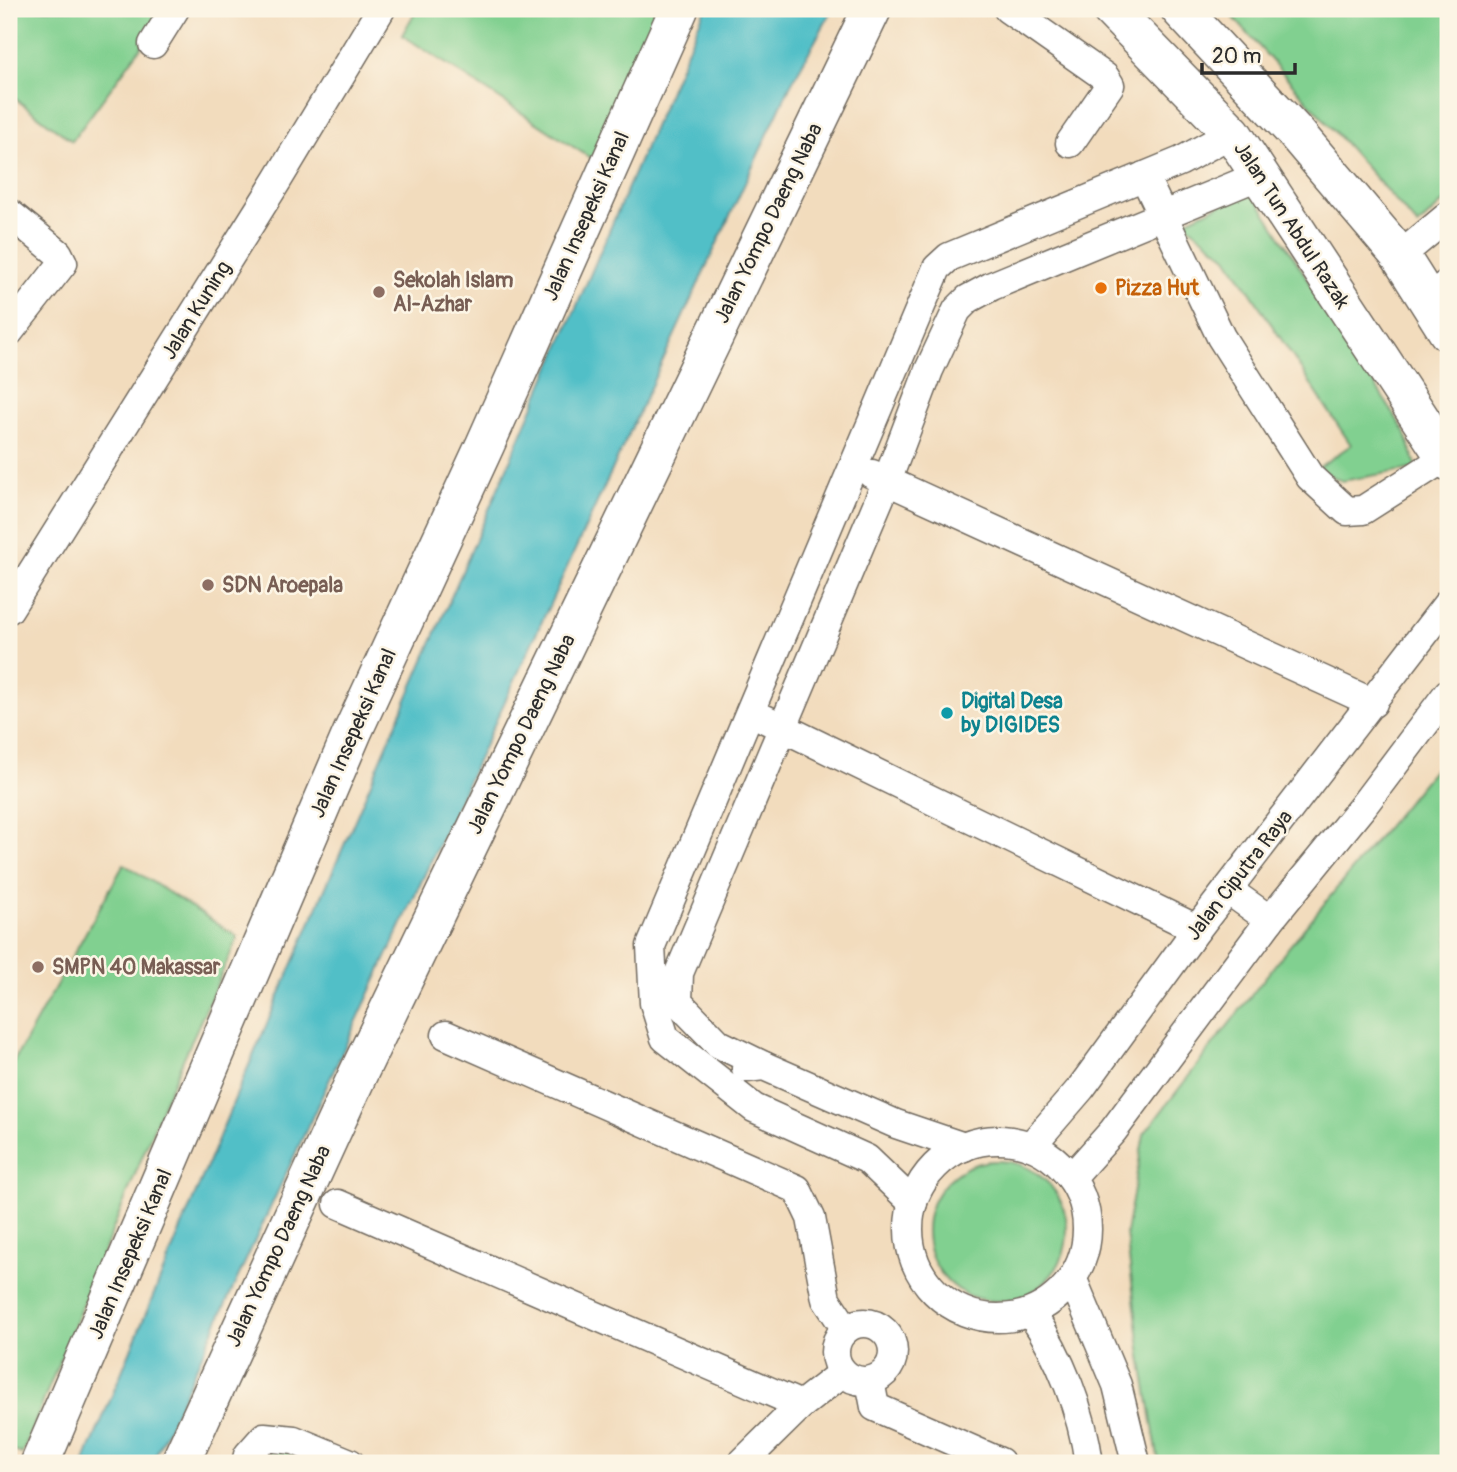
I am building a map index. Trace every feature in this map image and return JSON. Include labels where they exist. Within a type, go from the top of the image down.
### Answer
[{"type":"street","points":[[153,44],[176,9]]},
{"type":"street","name":"Jalan Kuning","points":[[9,609],[277,181],[381,9]]},
{"type":"street","name":"Jalan Insepeksi Kanal","points":[[40,1463],[353,731],[491,432],[679,9]]},
{"type":"street","name":"Jalan Yompo Daeng Naba","points":[[180,1463],[352,1087],[872,9]]},
{"type":"street","points":[[1008,9],[1105,77],[1110,85],[1070,143]]},
{"type":"street","name":"Jalan Tun Abdul Razak","points":[[1111,9],[1232,133],[1447,459]]},
{"type":"street","points":[[1180,9],[1296,132],[1400,256],[1438,292],[1448,332]]},
{"type":"street","points":[[913,1203],[867,1159],[754,1108],[665,1038],[654,1003],[651,946],[937,268],[949,257],[1181,161],[1232,133]]},
{"type":"street","points":[[1144,176],[1221,337],[1310,477],[1347,511],[1363,510],[1447,459]]},
{"type":"street","points":[[964,1147],[896,1124],[719,1044],[678,1002],[679,973],[887,481],[929,370],[957,310],[968,299],[1162,214],[1258,176]]},
{"type":"street","points":[[9,213],[62,257],[60,267],[9,332]]},
{"type":"street","points":[[1400,256],[1448,216]]},
{"type":"street","points":[[901,353],[929,370]]},
{"type":"street","points":[[854,465],[1373,703]]},
{"type":"street","points":[[804,583],[838,595]]},
{"type":"street","name":"Jalan Ciputra Raya","points":[[1031,1146],[1081,1088],[1197,929],[1373,703],[1439,634],[1448,603]]},
{"type":"street","points":[[1071,1178],[1113,1131],[1270,920],[1363,806],[1448,693]]},
{"type":"street","points":[[750,712],[1197,929]]},
{"type":"street","points":[[1228,890],[1270,920]]},
{"type":"street","points":[[651,946],[653,955],[660,963],[679,973]]},
{"type":"street","points":[[446,1035],[797,1189],[811,1218],[827,1299],[846,1329]]},
{"type":"street","points":[[754,1108],[733,1091],[735,1075],[749,1066],[764,1066]]},
{"type":"street","points":[[988,1141],[1031,1146],[1053,1159],[1071,1178],[1084,1205],[1088,1236],[1083,1259],[1073,1280],[1054,1299],[1031,1313],[1000,1319],[968,1314],[941,1298],[920,1273],[910,1243],[913,1203],[929,1172],[944,1158],[964,1147],[988,1141]]},
{"type":"street","points":[[338,1205],[801,1405]]},
{"type":"street","points":[[1073,1280],[1117,1385],[1136,1463]]},
{"type":"street","points":[[1031,1313],[1051,1342],[1071,1394],[1089,1463]]},
{"type":"street","points":[[835,1379],[834,1354],[839,1336],[846,1329],[864,1323],[874,1325],[888,1336],[893,1354],[891,1363],[872,1394]]},
{"type":"street","points":[[742,1463],[801,1405],[835,1379]]},
{"type":"street","points":[[835,1379],[872,1394],[1000,1462]]},
{"type":"street","points":[[246,1463],[248,1455],[264,1437],[294,1440],[350,1463]]},
{"type":"green space","points":[[9,9],[169,9],[72,141],[9,94]]},
{"type":"green space","points":[[417,9],[662,9],[592,159],[402,35]]},
{"type":"green space","points":[[1226,9],[1448,9],[1448,198],[1418,226]]},
{"type":"green space","points":[[1251,190],[1405,432],[1417,468],[1342,481],[1316,469],[1351,445],[1227,257],[1183,222]]},
{"type":"green space","points":[[1448,752],[1448,1463],[1159,1463],[1141,1356],[1126,1233],[1144,1134],[1288,948]]},
{"type":"green space","points":[[124,864],[238,937],[166,1098],[22,1454],[9,1449],[9,1070]]},
{"type":"green space","points":[[997,1161],[1024,1166],[1046,1182],[1062,1204],[1067,1231],[1062,1258],[1046,1280],[1024,1296],[997,1301],[970,1296],[948,1280],[932,1258],[927,1231],[932,1204],[948,1182],[970,1166]]},
{"type":"green space","points":[[259,1422],[349,1463],[240,1463]]},
{"type":"water","points":[[705,9],[833,9],[790,86],[152,1463],[84,1463],[243,1079]]},
{"type":"place","name":"Pizza Hut","points":[[1101,288]]},
{"type":"place","name":"Sekolah Islam Al-Azhar","points":[[379,292]]},
{"type":"place","name":"SDN Aroepala","points":[[208,585]]},
{"type":"place","name":"Digital Desa by DIGIDES","points":[[947,713]]},
{"type":"place","name":"SMPN 40 Makassar","points":[[38,967]]}]
